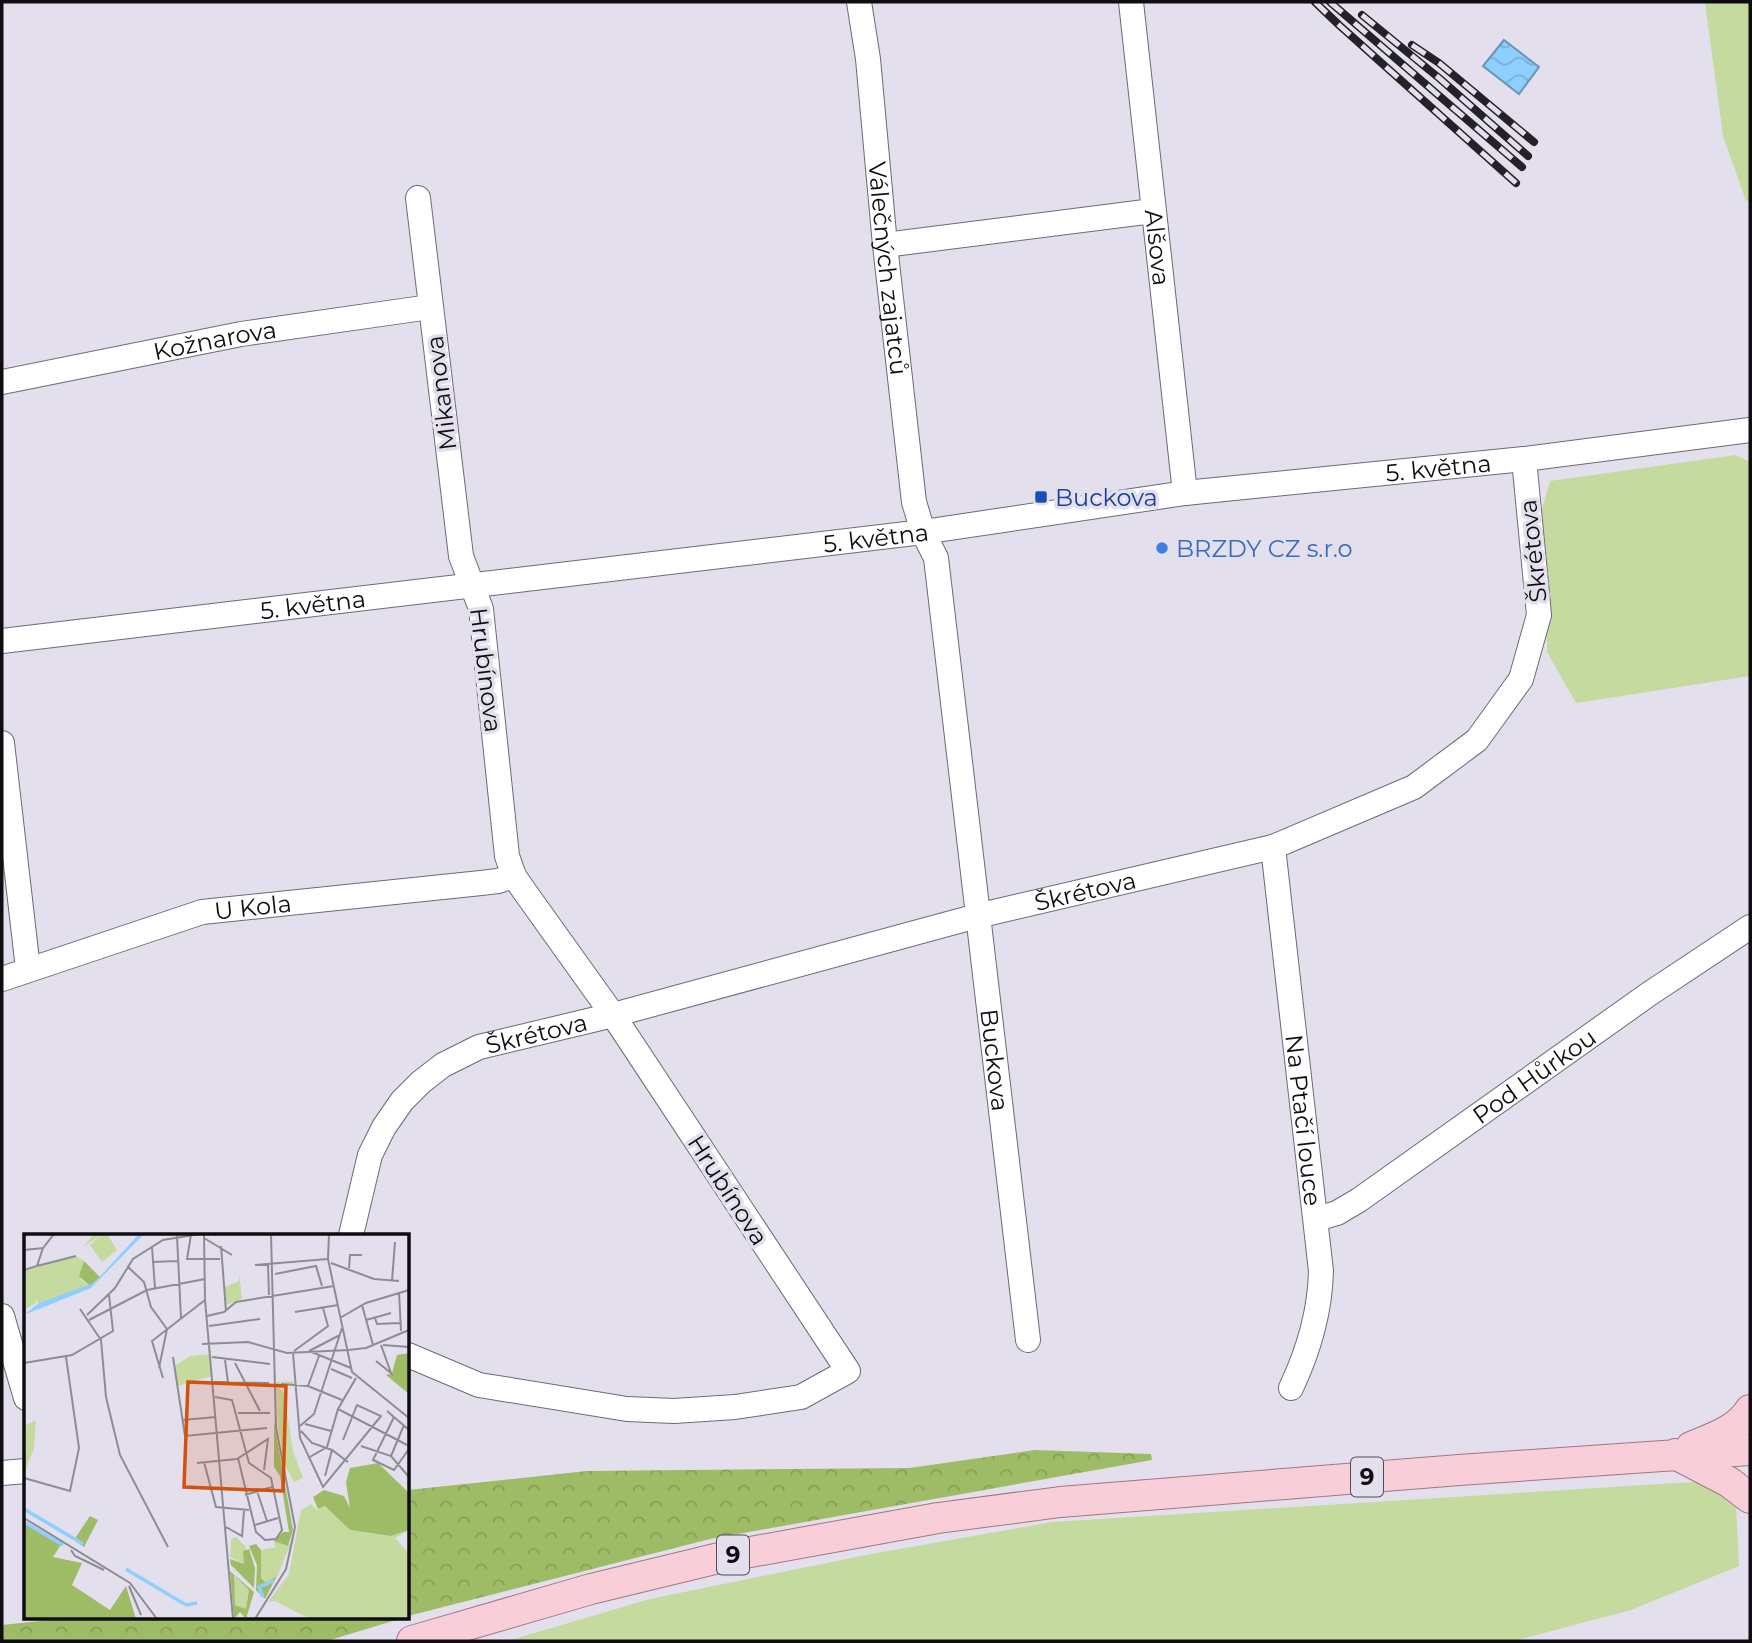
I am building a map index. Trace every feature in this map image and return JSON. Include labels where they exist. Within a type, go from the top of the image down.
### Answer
[{"type":"main road","points":[[1674,1454],[1726,1432],[1746,1417],[1750,1410]]},
{"type":"main road","name":"9","points":[[412,1641],[591,1589],[723,1557],[938,1518],[1060,1502],[1750,1450]]},
{"type":"main road","points":[[1674,1454],[1729,1482],[1750,1498]]},
{"type":"street","name":"Válečných zajatců","points":[[859,2],[869,59],[885,245],[914,502],[923,532]]},
{"type":"street","name":"Alšova","points":[[1130,2],[1185,494]]},
{"type":"street","name":"Mikanova","points":[[418,198],[461,556],[473,586]]},
{"type":"street","points":[[885,245],[1153,211]]},
{"type":"street","name":"Kožnarova","points":[[2,382],[241,334],[430,307]]},
{"type":"street","name":"5. května","points":[[2,641],[923,532],[1185,494],[1524,459],[1750,430]]},
{"type":"street","name":"Škrétova","points":[[351,1234],[370,1155],[384,1127],[402,1101],[421,1082],[443,1065],[479,1047],[613,1015],[977,916],[1273,848],[1413,787],[1477,740],[1521,679],[1539,615],[1524,459]]},
{"type":"street","name":"Buckova","points":[[923,532],[936,558],[1028,1340]]},
{"type":"street","name":"Hrubínova","points":[[410,1356],[480,1385],[627,1409],[734,1408],[801,1397],[848,1371],[613,1015],[514,876],[507,856],[481,609],[473,586]]},
{"type":"street","points":[[2,743],[28,969]]},
{"type":"street","name":"Na Ptačí louce","points":[[1273,848],[1321,1271],[1319,1309],[1306,1352],[1291,1388]]},
{"type":"street","name":"U Kola","points":[[2,979],[202,912],[481,883],[514,876]]},
{"type":"street","name":"Pod Hůrkou","points":[[1316,1219],[1336,1213],[1359,1200],[1649,994],[1750,927]]},
{"type":"street","points":[[2,1316],[24,1391]]},
{"type":"street","points":[[2,1473],[24,1471]]},
{"type":"green space","points":[[1705,2],[1750,2],[1750,200],[1746,201],[1723,136]]},
{"type":"green space","points":[[1736,455],[1750,462],[1750,676],[1576,703],[1547,652],[1542,510],[1550,481]]},
{"type":"green space","points":[[1035,1450],[1151,1454],[1152,1460],[710,1539],[410,1615],[410,1490],[587,1471],[909,1468]]},
{"type":"green space","points":[[1693,1482],[1735,1486],[1739,1566],[1631,1610],[1514,1641],[507,1641],[650,1599],[866,1555],[1052,1522]]},
{"type":"green space","points":[[68,1618],[403,1618],[327,1641],[2,1641],[2,1625]]},
{"type":"water","points":[[1504,40],[1539,67],[1519,94],[1483,66]]},
{"type":"railway","points":[[1315,2],[1516,183]]},
{"type":"railway","points":[[1330,2],[1522,167]]},
{"type":"railway","points":[[1362,15],[1528,156]]},
{"type":"railway","points":[[1412,45],[1439,63],[1534,142]]},
{"type":"place","name":"Buckova","points":[[1041,497]]},
{"type":"place","name":"BRZDY CZ s.r.o","points":[[1162,548]]}]
